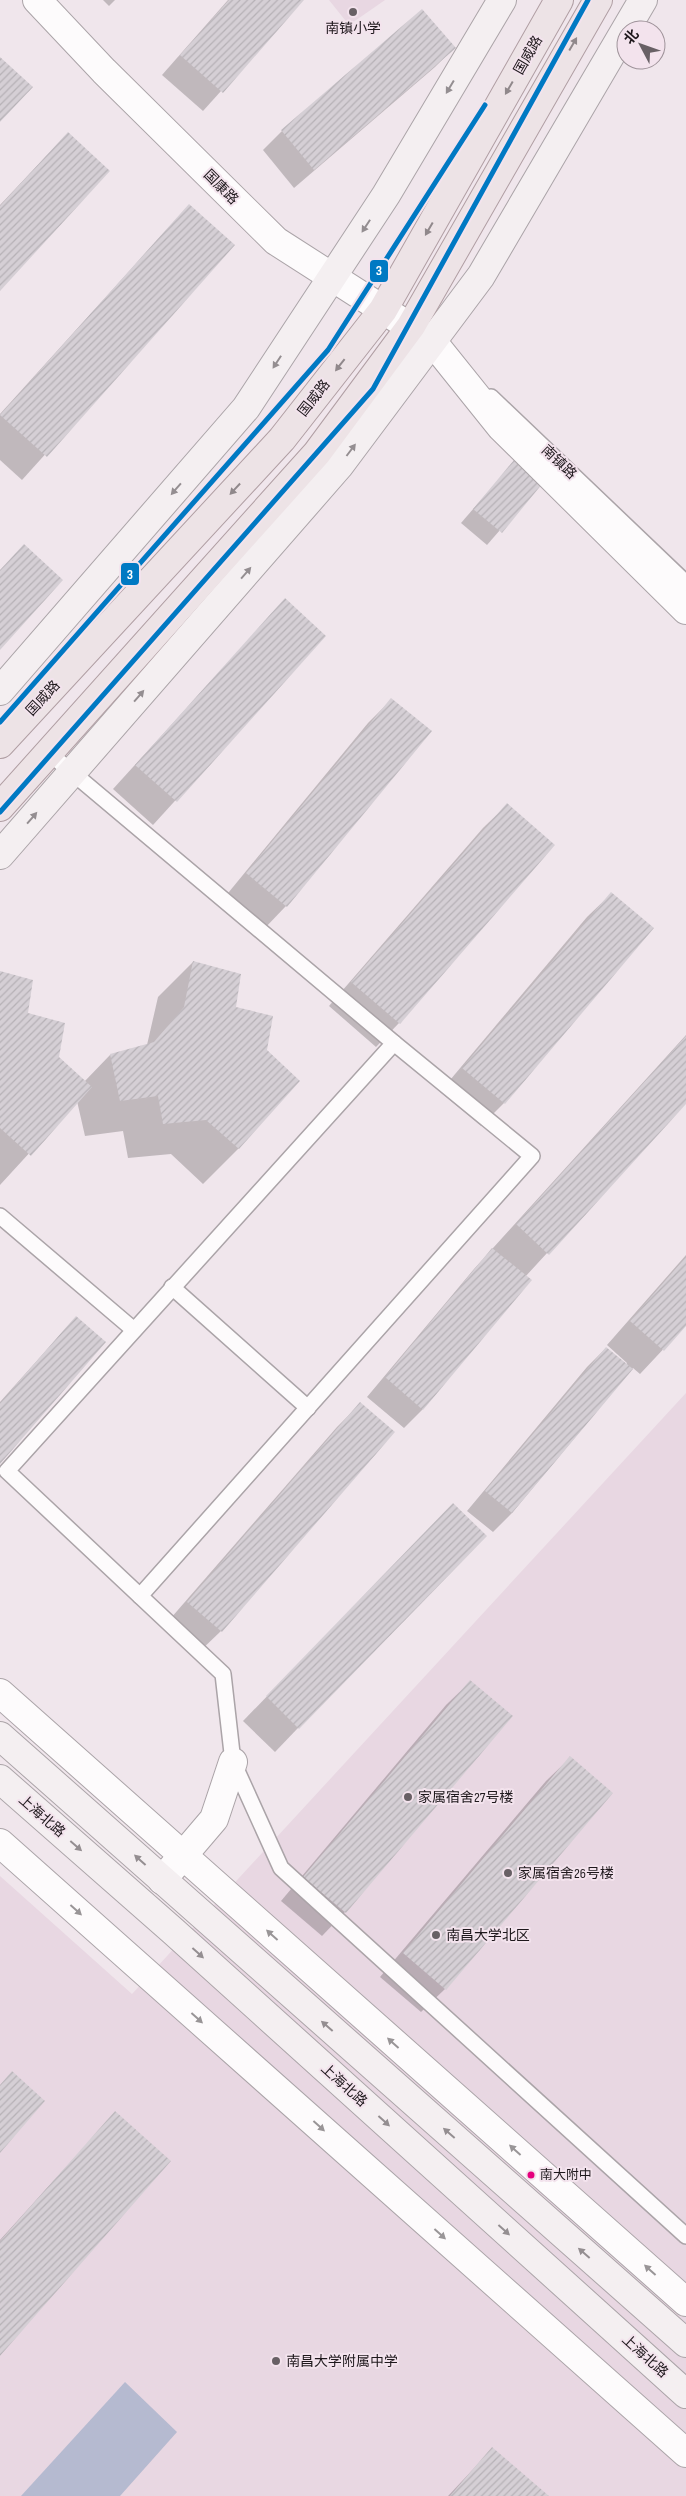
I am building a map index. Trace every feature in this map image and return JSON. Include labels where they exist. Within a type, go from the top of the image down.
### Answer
[{"type":"main road","points":[[0,692],[246,408],[386,195],[502,0]]},
{"type":"main road","name":"国威路","points":[[0,744],[282,438],[383,310],[559,0]]},
{"type":"main road","points":[[0,855],[339,466],[422,333],[598,0]]},
{"type":"main road","points":[[0,807],[317,454],[422,333],[481,276],[643,0]]},
{"type":"main road","points":[[0,1736],[686,2343]]},
{"type":"main road","name":"上海北路","points":[[0,1779],[173,1930],[686,2394]]},
{"type":"street","name":"国康路","points":[[37,0],[104,71],[276,241],[422,333]]},
{"type":"street","points":[[422,333],[501,427],[686,610]]},
{"type":"street","points":[[0,1693],[686,2302]]},
{"type":"street","points":[[162,1880],[214,1819],[234,1762]]},
{"type":"street","points":[[0,1843],[686,2453]]},
{"type":"lane","name":"南镇路","points":[[422,333],[686,582]]},
{"type":"lane","points":[[49,753],[532,1156],[140,1596]]},
{"type":"lane","points":[[394,1042],[7,1471],[223,1674],[234,1762],[282,1868],[686,2236]]},
{"type":"lane","points":[[0,1216],[134,1330]]},
{"type":"lane","points":[[172,1287],[308,1408]]},
{"type":"shaded area","name":"南镇小学","points":[[329,0],[385,0],[349,25]]},
{"type":"shaded area","name":"南昌大学北区","points":[[686,1393],[686,2496],[0,2496],[0,1876],[132,1994]]},
{"type":"water","points":[[125,2382],[177,2432],[120,2496],[21,2496]]},
{"type":"building","points":[[229,0],[304,0],[223,93],[180,55]]},
{"type":"building","points":[[422,9],[456,48],[314,170],[281,130]]},
{"type":"building","points":[[0,57],[33,87],[0,122]]},
{"type":"building","points":[[68,132],[110,171],[0,291],[0,206]]},
{"type":"building","points":[[189,204],[235,245],[47,457],[0,415]]},
{"type":"building","points":[[519,454],[547,478],[502,533],[473,509]]},
{"type":"building","points":[[24,544],[63,580],[0,650],[0,570]]},
{"type":"building","points":[[285,598],[326,636],[177,802],[135,765]]},
{"type":"building","points":[[391,698],[432,731],[287,907],[246,873]]},
{"type":"building","points":[[507,803],[555,845],[400,1024],[351,982]]},
{"type":"building","points":[[611,892],[654,928],[505,1104],[462,1068]]},
{"type":"building","points":[[193,961],[241,974],[236,1007],[273,1016],[267,1050],[300,1081],[239,1149],[206,1120],[163,1124],[158,1096],[120,1101],[110,1054],[154,1042],[184,1007]]},
{"type":"building","points":[[0,971],[33,980],[28,1013],[65,1023],[59,1057],[92,1087],[31,1156],[0,1128]]},
{"type":"building","points":[[686,1036],[686,1104],[549,1255],[516,1224]]},
{"type":"building","points":[[492,1248],[532,1280],[423,1410],[385,1377]]},
{"type":"building","points":[[686,1257],[686,1326],[664,1351],[630,1321]]},
{"type":"building","points":[[76,1316],[106,1342],[0,1464],[0,1403]]},
{"type":"building","points":[[606,1347],[633,1369],[512,1513],[485,1491]]},
{"type":"building","points":[[360,1402],[395,1432],[222,1632],[187,1602]]},
{"type":"building","points":[[453,1503],[487,1536],[299,1729],[266,1696]]},
{"type":"building","name":"家属宿舍27号楼","points":[[470,1680],[513,1716],[346,1913],[303,1877]]},
{"type":"building","name":"家属宿舍26号楼","points":[[570,1756],[613,1793],[446,1990],[403,1953]]},
{"type":"building","points":[[12,2071],[45,2101],[0,2153],[0,2085]]},
{"type":"building","points":[[115,2111],[171,2161],[0,2356],[0,2241]]},
{"type":"building","points":[[492,2447],[549,2496],[450,2496]]},
{"type":"transit line","name":"3","points":[[0,812],[373,389],[588,0]]},
{"type":"transit line","name":"3","points":[[0,722],[328,350],[485,105]]},
{"type":"place","name":"南镇小学","points":[[353,12]]},
{"type":"place","name":"家属宿舍27号楼","points":[[408,1797]]},
{"type":"place","name":"家属宿舍26号楼","points":[[508,1873]]},
{"type":"place","name":"南昌大学北区","points":[[436,1935]]},
{"type":"place","name":"南大附中","points":[[531,2175]]},
{"type":"place","name":"南昌大学附属中学","points":[[276,2361]]}]
